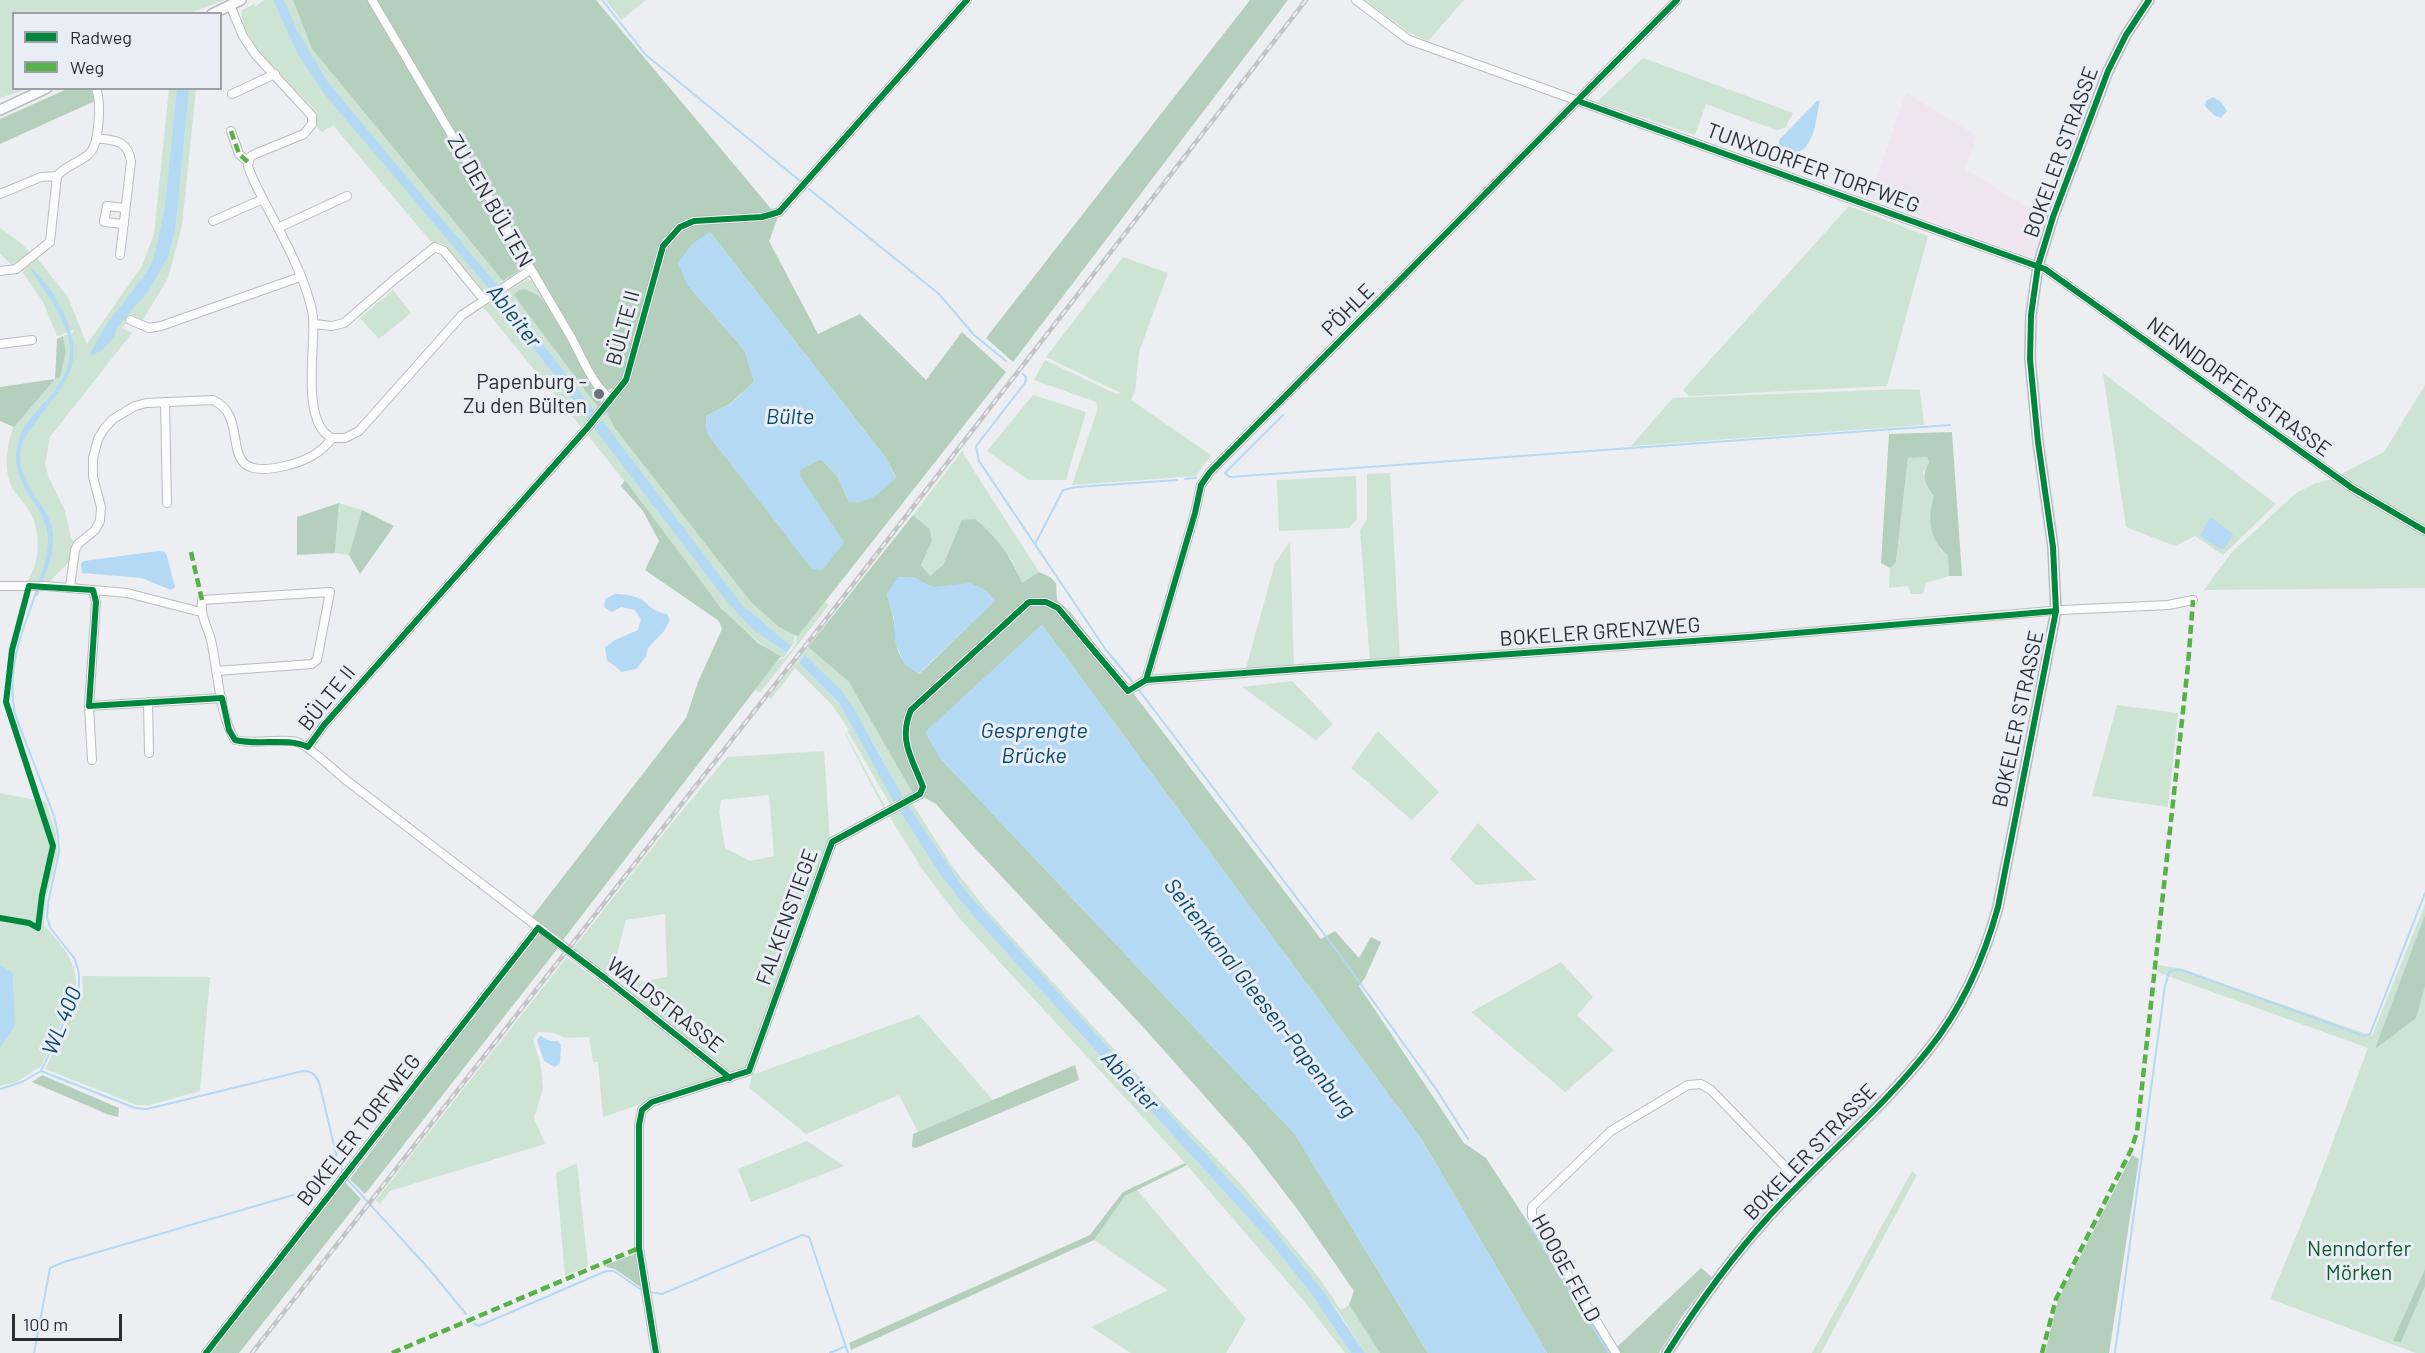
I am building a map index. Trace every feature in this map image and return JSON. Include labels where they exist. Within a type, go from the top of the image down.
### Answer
[{"type":"street","points":[[216,12],[242,0]]},
{"type":"street","name":"ZU DEN BÜLTEN","points":[[372,0],[602,393],[611,399]]},
{"type":"street","name":"BÜLTE II","points":[[308,747],[324,725],[588,428],[626,380],[663,246],[674,233],[680,227],[694,221],[762,217],[778,212],[967,0]]},
{"type":"street","name":"TUNXDORFER TORFWEG","points":[[1356,0],[1408,40],[2038,266]]},
{"type":"street","name":"PÖHLE","points":[[1146,680],[1201,485],[1210,472],[1677,0]]},
{"type":"street","name":"BOKELER STRASSE","points":[[1667,1353],[1712,1286],[1737,1254],[1800,1182],[1876,1109],[1929,1050],[1950,1018],[1978,967],[1990,936],[1998,907],[2056,611],[2053,548],[2031,371],[2031,315],[2038,266],[2053,217],[2104,81],[2126,35],[2149,0]]},
{"type":"street","points":[[230,5],[243,36],[255,54],[310,111],[312,124],[304,134],[255,154],[248,162]]},
{"type":"street","points":[[232,94],[274,74]]},
{"type":"street","points":[[0,110],[44,90]]},
{"type":"street","points":[[0,271],[22,266],[51,242],[57,176],[64,168],[90,153],[96,138],[101,100],[97,90]]},
{"type":"street","points":[[231,131],[239,154],[248,162],[249,170],[278,228],[309,300],[314,324],[311,370],[319,425],[322,431],[333,438],[345,438],[359,431],[452,324],[530,270]]},
{"type":"street","points":[[96,138],[123,144],[129,151],[130,162],[120,255]]},
{"type":"street","points":[[0,194],[41,177],[57,176]]},
{"type":"street","points":[[278,228],[347,196]]},
{"type":"street","points":[[213,221],[263,199]]},
{"type":"street","points":[[124,224],[104,222],[107,206],[125,208]]},
{"type":"street","points":[[314,324],[332,326],[344,323],[431,248],[444,250],[484,300]]},
{"type":"street","name":"NENNDORFER STRASSE","points":[[2038,266],[2045,268],[2352,488],[2425,531]]},
{"type":"street","points":[[130,320],[149,328],[161,326],[300,277]]},
{"type":"street","points":[[0,344],[32,340]]},
{"type":"street","points":[[70,587],[75,550],[78,544],[95,530],[101,513],[93,467],[94,450],[98,439],[113,419],[126,410],[146,403],[205,399],[221,404],[230,414],[239,455],[248,466],[255,469],[264,470],[297,463],[327,445],[333,438]]},
{"type":"street","points":[[165,402],[167,503]]},
{"type":"street","points":[[0,586],[70,587],[127,593],[201,612]]},
{"type":"street","points":[[92,760],[89,706],[96,602],[93,590]]},
{"type":"street","points":[[216,671],[312,664],[317,660],[330,592],[202,600],[201,612],[210,638],[216,671],[229,730],[236,740],[248,743],[297,742],[308,747]]},
{"type":"street","name":"BOKELER STRASSE","points":[[2056,611],[2168,605],[2193,600]]},
{"type":"street","name":"FALKENSTIEGE","points":[[730,1078],[749,1071],[753,1062],[832,842],[920,794],[923,786],[905,744],[904,725],[911,710],[1029,602],[1046,602],[1058,608],[1128,691],[1146,680]]},
{"type":"street","name":"BOKELER GRENZWEG","points":[[1146,680],[1714,640],[2056,611]]},
{"type":"street","points":[[89,706],[222,698]]},
{"type":"street","points":[[148,702],[149,753]]},
{"type":"street","name":"WALDSTRASSE","points":[[308,747],[346,780],[616,986],[730,1078]]},
{"type":"street","name":"BOKELER TORFWEG","points":[[206,1353],[538,928]]},
{"type":"street","name":"WALDSTRASSE","points":[[656,1353],[639,1236],[639,1125],[642,1110],[652,1102],[730,1078]]},
{"type":"street","name":"HOOGE FELD","points":[[1616,1353],[1532,1216],[1532,1207],[1594,1146],[1611,1131],[1688,1085],[1701,1084],[1711,1090],[1800,1182]]},
{"type":"shaded area","points":[[1906,93],[1977,136],[1965,169],[2048,220],[2035,256],[2029,257],[1870,198]]},
{"type":"green space","points":[[0,0],[224,0],[193,12],[12,12],[12,90],[23,90],[0,98]]},
{"type":"green space","points":[[264,0],[293,0],[312,49],[503,281],[488,292],[483,291],[447,247],[440,243],[432,243],[333,125],[322,132],[317,127],[317,113],[270,64],[249,36],[243,22],[242,10],[254,4],[255,7]]},
{"type":"green space","points":[[293,0],[596,0],[778,217],[769,241],[818,334],[860,314],[926,380],[962,332],[1006,372],[798,636],[779,627],[751,602],[614,427],[606,410],[620,391],[615,387],[608,390],[601,388],[530,264],[503,281],[312,49]],"holes":[[[710,232],[885,457],[896,477],[849,502],[838,477],[821,459],[799,469],[813,569],[707,433],[706,416],[730,404],[754,382],[745,351],[687,284]]]},
{"type":"green space","points":[[606,0],[646,0],[621,20]]},
{"type":"green space","points":[[1250,0],[1288,0],[1013,362],[986,338]]},
{"type":"green space","points":[[1365,0],[1464,0],[1428,41],[1408,32]]},
{"type":"green space","points":[[1643,58],[1793,113],[1785,128],[1776,130],[1706,104],[1695,135],[1597,102]]},
{"type":"green space","points":[[65,90],[91,90],[95,101],[0,144],[0,119]]},
{"type":"green space","points":[[169,90],[196,90],[182,226],[168,278],[142,321],[132,315],[122,328],[132,333],[50,437],[45,464],[49,478],[65,511],[74,543],[69,562],[48,583],[26,583],[35,566],[37,556],[36,527],[28,509],[10,483],[7,462],[9,441],[13,428],[32,402],[55,379],[60,378],[66,352],[63,336],[74,332],[73,330],[57,336],[43,302],[21,270],[37,258],[68,297],[87,344],[142,266],[154,234]]},
{"type":"green space","points":[[1849,206],[1928,236],[1887,386],[1689,396],[1683,390]]},
{"type":"green space","points":[[0,228],[20,242],[31,254],[12,265],[0,254]]},
{"type":"green space","points":[[1123,257],[1168,273],[1139,352],[1135,391],[1131,400],[1211,455],[1196,476],[1072,485],[1098,408],[1096,402],[1034,380],[1045,360],[1116,394],[1121,393],[1046,357]]},
{"type":"green space","points":[[527,279],[534,282],[550,309],[539,296],[515,295],[597,406],[601,405],[581,427],[483,307]]},
{"type":"green space","points":[[526,289],[539,296],[550,309],[595,388],[591,390],[596,398],[600,396],[601,405],[597,406],[514,295],[519,290]]},
{"type":"green space","points":[[393,290],[411,313],[379,339],[360,318]]},
{"type":"green space","points":[[63,336],[66,352],[60,378],[55,379],[57,339]]},
{"type":"green space","points":[[2103,373],[2276,504],[2223,555],[2195,536],[2175,546],[2126,527]]},
{"type":"green space","points":[[55,379],[14,427],[0,421],[0,387]]},
{"type":"green space","points":[[2425,385],[2425,527],[2339,475],[2384,452]]},
{"type":"green space","points":[[1920,390],[1924,425],[1631,446],[1673,398]]},
{"type":"green space","points":[[1033,395],[1086,412],[1066,480],[1029,480],[987,451]]},
{"type":"green space","points":[[606,410],[798,636],[825,602],[829,605],[760,693],[755,689],[778,660],[785,658],[796,644],[797,636],[794,636],[794,643],[784,657],[780,658],[781,656],[746,632],[717,603],[587,434],[604,417]]},
{"type":"green space","points":[[1952,432],[1962,576],[1949,576],[1948,556],[1933,536],[1930,521],[1934,496],[1926,483],[1925,476],[1929,462],[1927,457],[1908,458],[1896,562],[1890,568],[1881,563],[1889,434]]},
{"type":"green space","points":[[963,450],[1039,572],[1022,584],[1012,560],[962,520],[943,565],[930,577],[921,565],[932,541],[930,529],[913,515]]},
{"type":"green space","points":[[1927,457],[1929,462],[1923,473],[1934,496],[1932,504],[1940,550],[1948,556],[1949,576],[1926,583],[1923,594],[1911,594],[1908,586],[1889,588],[1890,568],[1896,562],[1908,458]]},
{"type":"green space","points":[[1390,473],[1400,658],[1370,662],[1360,530],[1367,519],[1367,474]]},
{"type":"green space","points":[[1356,476],[1357,519],[1349,528],[1279,531],[1277,480]]},
{"type":"green space","points":[[2333,479],[2425,535],[2425,588],[2204,590],[2232,552],[2296,493],[2316,483]]},
{"type":"green space","points":[[625,480],[721,608],[758,643],[781,656],[563,940],[532,917],[686,718],[698,682],[722,629],[719,621],[645,570],[659,541],[643,511],[621,486]]},
{"type":"green space","points":[[339,503],[362,510],[349,555],[335,553]]},
{"type":"green space","points":[[339,503],[335,553],[297,555],[297,517]]},
{"type":"green space","points":[[362,510],[394,526],[360,574],[349,555]]},
{"type":"green space","points":[[913,515],[930,529],[932,541],[921,565],[930,576],[943,565],[962,520],[975,519],[1003,548],[1022,583],[1039,572],[1050,577],[1056,583],[1057,600],[1071,613],[1321,939],[1335,931],[1359,958],[1371,937],[1381,942],[1359,986],[1464,1143],[1486,1158],[1613,1353],[1547,1353],[1420,1137],[1042,625],[926,732],[940,758],[1295,1134],[1428,1353],[1380,1353],[1349,1305],[1354,1291],[1298,1210],[1248,1145],[1144,1028],[936,804],[911,790],[849,682],[808,647]],"holes":[[[913,577],[934,587],[974,585],[987,593],[994,601],[919,674],[910,668],[900,656],[887,594]]]},
{"type":"green space","points":[[1290,542],[1294,665],[1293,668],[1250,670],[1246,668],[1275,563]]},
{"type":"green space","points":[[808,647],[849,682],[916,793],[891,806],[848,732],[846,734],[886,808],[884,809],[845,734],[849,730],[832,705],[795,668],[771,699],[769,697]],"holes":[[[804,656],[821,670],[849,703],[902,797],[894,801],[839,703],[799,663]]]},
{"type":"green space","points":[[1292,681],[1333,724],[1316,740],[1242,687]]},
{"type":"green space","points":[[2117,705],[2178,713],[2168,807],[2092,796]]},
{"type":"green space","points":[[1378,731],[1439,792],[1412,820],[1351,768]]},
{"type":"green space","points":[[824,751],[830,840],[825,848],[747,1069],[730,1074],[619,985],[667,977],[665,914],[626,920],[614,965],[606,975],[572,950],[727,757]],"holes":[[[769,795],[774,856],[750,861],[725,848],[719,812],[721,800]]]},
{"type":"green space","points":[[0,793],[46,802],[56,834],[57,855],[46,898],[44,925],[72,963],[76,993],[41,1066],[17,1082],[0,1086],[0,1048],[15,1026],[13,974],[0,965]]},
{"type":"green space","points":[[919,795],[923,797],[912,803],[952,866],[985,908],[1174,1115],[1239,1182],[1320,1279],[1341,1310],[1349,1305],[1380,1353],[1365,1353],[1339,1312],[1267,1221],[965,890],[908,806],[899,810],[941,876],[973,916],[1271,1243],[1312,1295],[1351,1353],[1345,1353],[1304,1301],[1185,1163],[961,920],[922,869],[888,814]]},
{"type":"green space","points":[[1478,823],[1537,880],[1476,885],[1450,859]]},
{"type":"green space","name":"Nenndorfer Mörken","points":[[2425,904],[2425,1353],[2416,1353],[2270,1299],[2309,1205],[2368,1048],[2157,972],[2158,965],[2179,968],[2372,1036]]},
{"type":"green space","points":[[2425,915],[2425,986],[2416,1018],[2375,1049]]},
{"type":"green space","points":[[538,933],[558,948],[365,1194],[350,1179]]},
{"type":"green space","points":[[567,957],[718,1072],[718,1078],[603,1117],[598,1062],[593,1062],[589,1037],[566,1038],[554,1033],[538,1032],[533,1039],[541,1066],[543,1089],[534,1118],[545,1144],[390,1191],[380,1204],[376,1200]]},
{"type":"green space","points":[[1561,962],[1593,997],[1577,1015],[1614,1050],[1565,1092],[1471,1012]]},
{"type":"green space","points":[[82,976],[210,977],[200,1091],[149,1105],[137,1105],[45,1069],[83,991]]},
{"type":"green space","points":[[919,1015],[993,1100],[918,1132],[899,1095],[806,1134],[749,1088],[752,1075]]},
{"type":"green space","points":[[1075,1065],[1079,1080],[916,1148],[912,1147],[913,1134]]},
{"type":"green space","points":[[42,1075],[119,1108],[118,1117],[32,1082]]},
{"type":"green space","points":[[807,1141],[844,1166],[751,1202],[738,1169]]},
{"type":"green space","points":[[2132,1155],[2139,1159],[2109,1353],[2045,1353],[2058,1300]]},
{"type":"green space","points":[[577,1163],[588,1266],[565,1276],[556,1173]]},
{"type":"green space","points":[[1185,1163],[1187,1165],[1125,1196],[1094,1240],[851,1350],[849,1343],[1090,1235],[1123,1192]]},
{"type":"green space","points":[[1912,1171],[1917,1175],[1821,1353],[1812,1353]]},
{"type":"green space","points":[[345,1182],[361,1199],[239,1353],[212,1353]]},
{"type":"green space","points":[[1137,1190],[1246,1319],[1226,1353],[1131,1353],[1091,1327],[1168,1290],[1094,1240],[1125,1196]]},
{"type":"green space","points":[[637,1253],[642,1288],[615,1269],[603,1266]]},
{"type":"green space","points":[[1701,1268],[1712,1277],[1683,1315],[1659,1353],[1620,1353],[1616,1348]]},
{"type":"green space","points":[[2425,1269],[2425,1286],[2401,1342],[2393,1341]]},
{"type":"water","points":[[273,0],[284,0],[297,30],[327,81],[497,285],[490,290],[326,96],[298,54]]},
{"type":"water","points":[[177,90],[189,90],[175,231],[167,259],[147,293],[117,327],[114,337],[102,350],[91,356],[90,353],[109,321],[151,265],[165,207]]},
{"type":"water","points":[[2213,97],[2221,102],[2227,111],[2221,118],[2205,106],[2206,101]]},
{"type":"water","points":[[1817,101],[1820,101],[1810,140],[1801,151],[1793,154],[1779,145],[1779,140]]},
{"type":"water","name":"Bülte","points":[[710,232],[885,457],[896,478],[869,499],[849,502],[838,477],[821,459],[800,470],[800,476],[844,542],[822,571],[813,569],[804,559],[707,433],[706,416],[731,404],[754,382],[745,351],[687,284],[678,263],[692,244]]},
{"type":"water","points":[[30,268],[44,281],[60,305],[70,330],[73,346],[70,371],[57,394],[23,441],[20,454],[24,476],[51,523],[53,534],[51,558],[38,596],[34,595],[46,560],[48,538],[42,517],[17,469],[16,458],[19,440],[26,425],[57,387],[65,373],[69,356],[65,326]]},
{"type":"water","name":"Ableiter","points":[[504,294],[595,412],[588,419],[496,299]]},
{"type":"water","points":[[602,420],[742,605],[791,646],[786,652],[755,631],[728,603],[594,428]]},
{"type":"water","points":[[2212,518],[2233,535],[2224,549],[2200,536],[2209,519]]},
{"type":"water","points":[[165,552],[167,556],[175,587],[171,590],[142,578],[82,573],[81,563],[84,561]]},
{"type":"water","points":[[898,577],[913,577],[933,587],[970,583],[987,591],[995,601],[918,674],[904,664],[895,641],[894,618],[887,594]]},
{"type":"water","points":[[615,594],[640,599],[654,610],[667,614],[670,620],[664,631],[648,648],[646,657],[636,669],[622,672],[607,660],[605,647],[638,630],[641,619],[635,610],[621,607],[612,612],[604,607],[605,599]]},
{"type":"water","name":"Gesprengte Brücke","points":[[1042,625],[1420,1137],[1547,1353],[1428,1353],[1295,1134],[940,758],[925,732]]},
{"type":"water","points":[[805,655],[841,690],[853,707],[903,797],[894,802],[839,703],[799,663]]},
{"type":"water","name":"Ableiter","points":[[908,805],[965,890],[1267,1221],[1324,1292],[1365,1353],[1351,1353],[1312,1295],[1271,1243],[973,916],[941,876],[899,810]]},
{"type":"water","points":[[0,965],[13,973],[15,1026],[0,1048]]},
{"type":"water","points":[[540,1036],[551,1041],[558,1041],[561,1045],[560,1063],[555,1067],[544,1061],[537,1040]]},
{"type":"waterway","points":[[602,0],[646,55],[799,180]]},
{"type":"waterway","points":[[809,189],[939,294],[974,335],[1006,361]]},
{"type":"waterway","points":[[1023,374],[1026,377],[1025,383],[976,446],[979,461],[1106,650],[1132,681]]},
{"type":"waterway","points":[[1283,415],[1225,473],[1230,477],[1950,425]]},
{"type":"waterway","points":[[1185,479],[1196,478]]},
{"type":"waterway","points":[[1035,544],[1063,490],[1177,480]]},
{"type":"waterway","name":"WL 400","points":[[36,593],[16,653],[12,683],[13,698],[15,714],[54,816],[58,835],[59,852],[47,918],[51,929],[75,959],[79,974],[79,990],[41,1071],[135,1108],[147,1109],[303,1071],[309,1072],[315,1075],[319,1082],[337,1158],[343,1173]]},
{"type":"waterway","points":[[1139,690],[1340,955],[1436,1089],[1468,1139]]},
{"type":"waterway","points":[[2115,1353],[2165,986],[2169,972],[2182,970],[2364,1036],[2370,1034],[2425,893]]},
{"type":"waterway","points":[[0,1089],[22,1082],[41,1071]]},
{"type":"waterway","points":[[34,1353],[50,1268],[324,1186],[332,1176]]},
{"type":"waterway","points":[[346,1178],[429,1269],[466,1314]]},
{"type":"waterway","points":[[1528,1223],[1609,1353]]},
{"type":"waterway","points":[[649,1292],[662,1294],[802,1235],[809,1237],[848,1353]]},
{"type":"waterway","points":[[474,1324],[479,1326],[606,1271],[614,1271],[643,1291]]},
{"type":"waterway","points":[[830,1353],[846,1346]]},
{"type":"railway","points":[[252,1353],[803,649],[1306,0]]},
{"type":"marked path","points":[[231,131],[239,154],[248,162]]},
{"type":"marked path","points":[[191,552],[202,600]]},
{"type":"marked path","points":[[2042,1353],[2056,1299],[2131,1150],[2137,1132],[2188,665],[2193,600]]},
{"type":"marked path","points":[[392,1353],[639,1248]]},
{"type":"cycle path","points":[[0,918],[29,923],[38,928],[42,895],[53,846],[6,702],[12,650],[29,586],[93,590],[96,602],[89,706],[222,698],[229,730],[235,740],[282,742],[308,747],[324,725],[588,427],[626,380],[663,246],[680,227],[694,221],[762,217],[779,212],[967,0]]},
{"type":"cycle path","points":[[656,1353],[639,1248],[639,1125],[642,1110],[652,1102],[749,1071],[832,842],[920,794],[923,787],[906,740],[907,721],[911,710],[1029,602],[1046,602],[1058,608],[1128,691],[1146,680],[1195,513],[1201,485],[1210,472],[1677,0]]},
{"type":"cycle path","points":[[1667,1353],[1716,1281],[1757,1230],[1892,1092],[1929,1049],[1962,1000],[1986,945],[1998,907],[2056,611],[2053,547],[2038,442],[2030,359],[2031,315],[2038,266],[2053,217],[2108,71],[2126,35],[2149,0]]},
{"type":"cycle path","points":[[1578,101],[2045,269],[2352,488],[2425,531]]},
{"type":"cycle path","points":[[1146,680],[1749,637],[2056,611]]},
{"type":"cycle path","points":[[206,1353],[538,928],[730,1078]]},
{"type":"place","name":"Papenburg - Zu den Bülten","points":[[599,394]]},
{"type":"water label","name":"Seitenkanal Gleesen-Papenburg","points":[[1260,998]]}]
